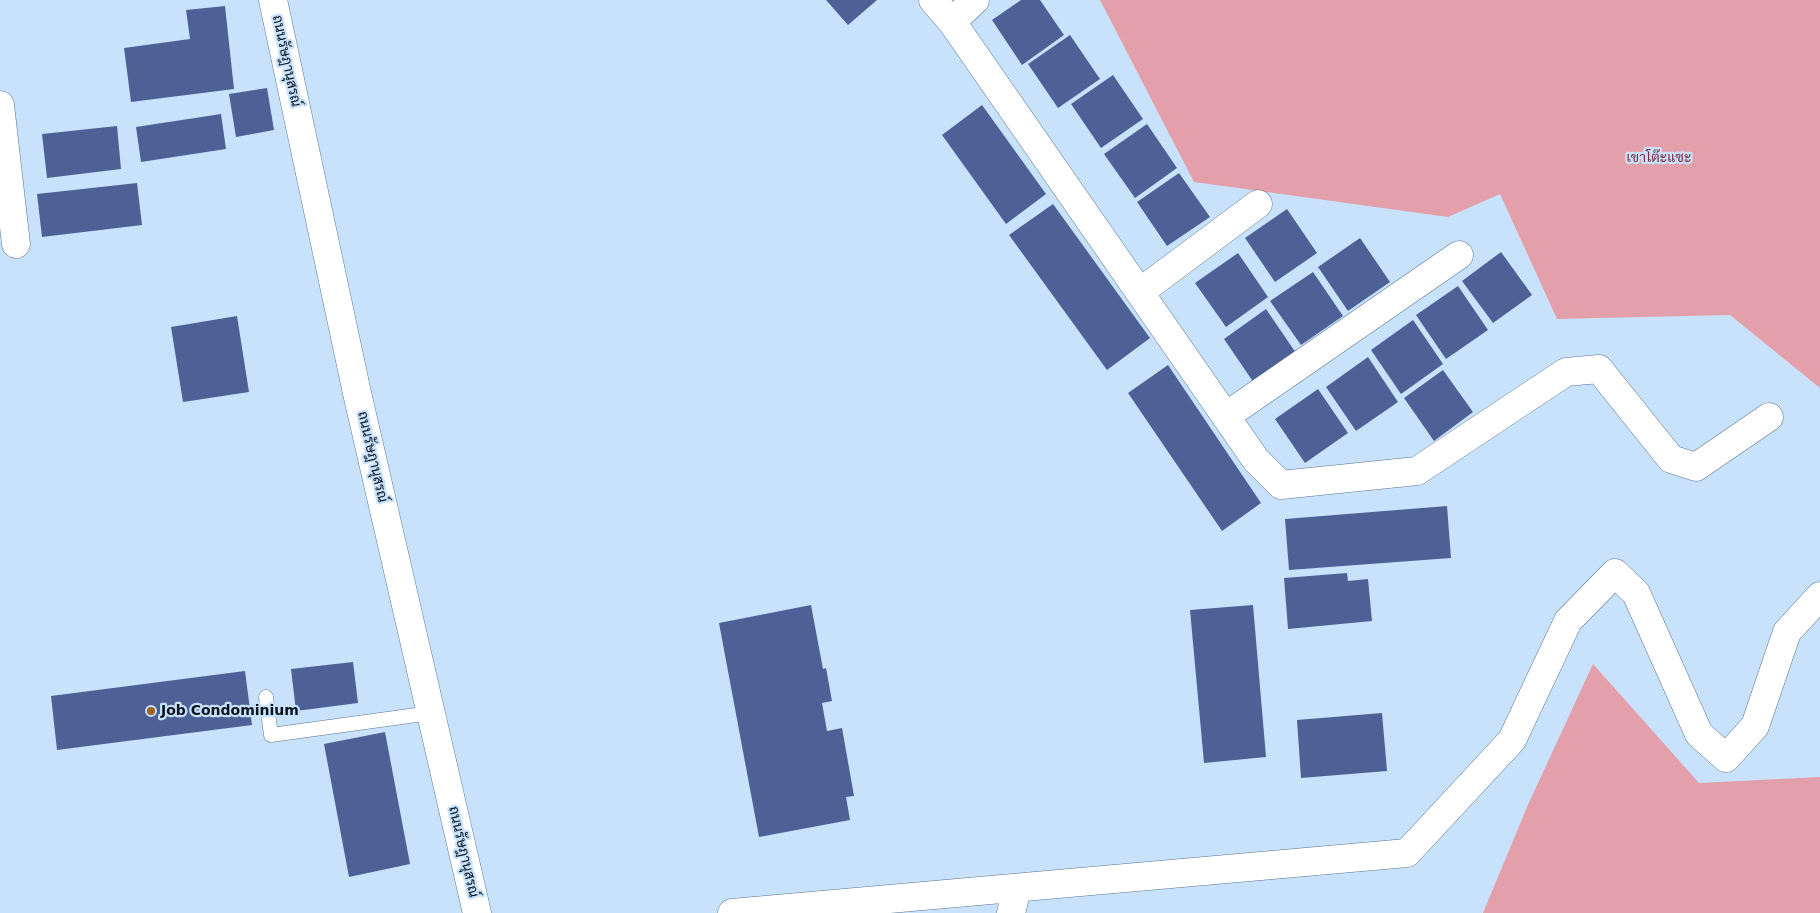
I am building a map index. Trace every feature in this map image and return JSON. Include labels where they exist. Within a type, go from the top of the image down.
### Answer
[{"type":"street","name":"ถนนรัษฎานุสรณ์","points":[[273,0],[357,393],[477,913]]},
{"type":"street","points":[[933,0],[952,22],[1256,460],[1281,484],[1417,471],[1566,372],[1599,369],[1671,459],[1696,467],[1769,417]]},
{"type":"street","points":[[952,22],[975,0]]},
{"type":"street","points":[[0,105],[16,244]]},
{"type":"street","points":[[1140,292],[1258,204]]},
{"type":"street","points":[[1226,416],[1459,255]]},
{"type":"street","points":[[732,913],[1014,900],[1407,853],[1512,740],[1568,621],[1615,573],[1636,593],[1699,734],[1726,758],[1755,726],[1787,632],[1820,596]]},
{"type":"lane","points":[[266,697],[271,735],[431,713]]},
{"type":"green space","name":"เขาโต๊ะแซะ","points":[[1100,0],[1820,0],[1820,388],[1730,315],[1557,319],[1500,194],[1448,217],[1194,182]]},
{"type":"green space","points":[[1593,664],[1699,783],[1820,777],[1820,913],[1483,913],[1527,807]]},
{"type":"building","points":[[826,0],[877,0],[848,25]]},
{"type":"building","points":[[1021,0],[1040,0],[1064,35],[1022,65],[992,20]]},
{"type":"building","points":[[225,6],[234,89],[131,102],[124,48],[190,39],[186,10]]},
{"type":"building","points":[[1070,35],[1100,79],[1058,108],[1028,64]]},
{"type":"building","points":[[1113,75],[1143,119],[1101,148],[1071,104]]},
{"type":"building","points":[[267,88],[274,130],[236,137],[229,94]]},
{"type":"building","points":[[982,105],[1046,194],[1006,224],[942,135]]},
{"type":"building","points":[[221,114],[226,149],[141,162],[136,127]]},
{"type":"building","points":[[1147,124],[1177,168],[1135,198],[1104,154]]},
{"type":"building","points":[[117,126],[121,169],[47,178],[42,134]]},
{"type":"building","points":[[1179,173],[1210,217],[1167,246],[1137,202]]},
{"type":"building","points":[[137,183],[142,225],[42,237],[37,194]]},
{"type":"building","points":[[1053,204],[1150,338],[1107,370],[1009,235]]},
{"type":"building","points":[[1287,209],[1317,253],[1275,282],[1245,238]]},
{"type":"building","points":[[1360,238],[1390,282],[1348,311],[1318,267]]},
{"type":"building","points":[[1501,252],[1532,295],[1493,323],[1462,281]]},
{"type":"building","points":[[1238,253],[1268,297],[1226,327],[1195,283]]},
{"type":"building","points":[[1313,272],[1343,316],[1301,345],[1270,301]]},
{"type":"building","points":[[1458,286],[1488,330],[1446,359],[1416,315]]},
{"type":"building","points":[[1266,309],[1296,353],[1254,383],[1224,339]]},
{"type":"building","points":[[237,316],[249,392],[183,402],[171,327]]},
{"type":"building","points":[[1413,320],[1443,364],[1401,394],[1371,350]]},
{"type":"building","points":[[1368,357],[1398,402],[1356,431],[1326,387]]},
{"type":"building","points":[[1168,365],[1261,503],[1222,531],[1128,393]]},
{"type":"building","points":[[1443,370],[1473,412],[1434,441],[1404,398]]},
{"type":"building","points":[[1318,389],[1348,433],[1305,463],[1275,419]]},
{"type":"building","points":[[1447,506],[1451,558],[1289,570],[1285,519]]},
{"type":"building","points":[[1347,573],[1348,581],[1368,579],[1372,621],[1288,629],[1284,578]]},
{"type":"building","points":[[811,605],[823,669],[826,668],[832,701],[822,703],[827,731],[842,728],[854,796],[846,797],[850,820],[759,837],[719,623]]},
{"type":"building","points":[[1253,605],[1266,757],[1204,763],[1190,610]]},
{"type":"building","points":[[353,662],[358,703],[296,711],[291,669]]},
{"type":"building","name":"Job Condominium","points":[[245,671],[252,725],[57,750],[51,696]]},
{"type":"building","points":[[1382,713],[1387,771],[1301,778],[1297,720]]},
{"type":"building","points":[[385,732],[410,864],[349,877],[324,744]]},
{"type":"place","name":"Job Condominium","points":[[151,711]]}]
